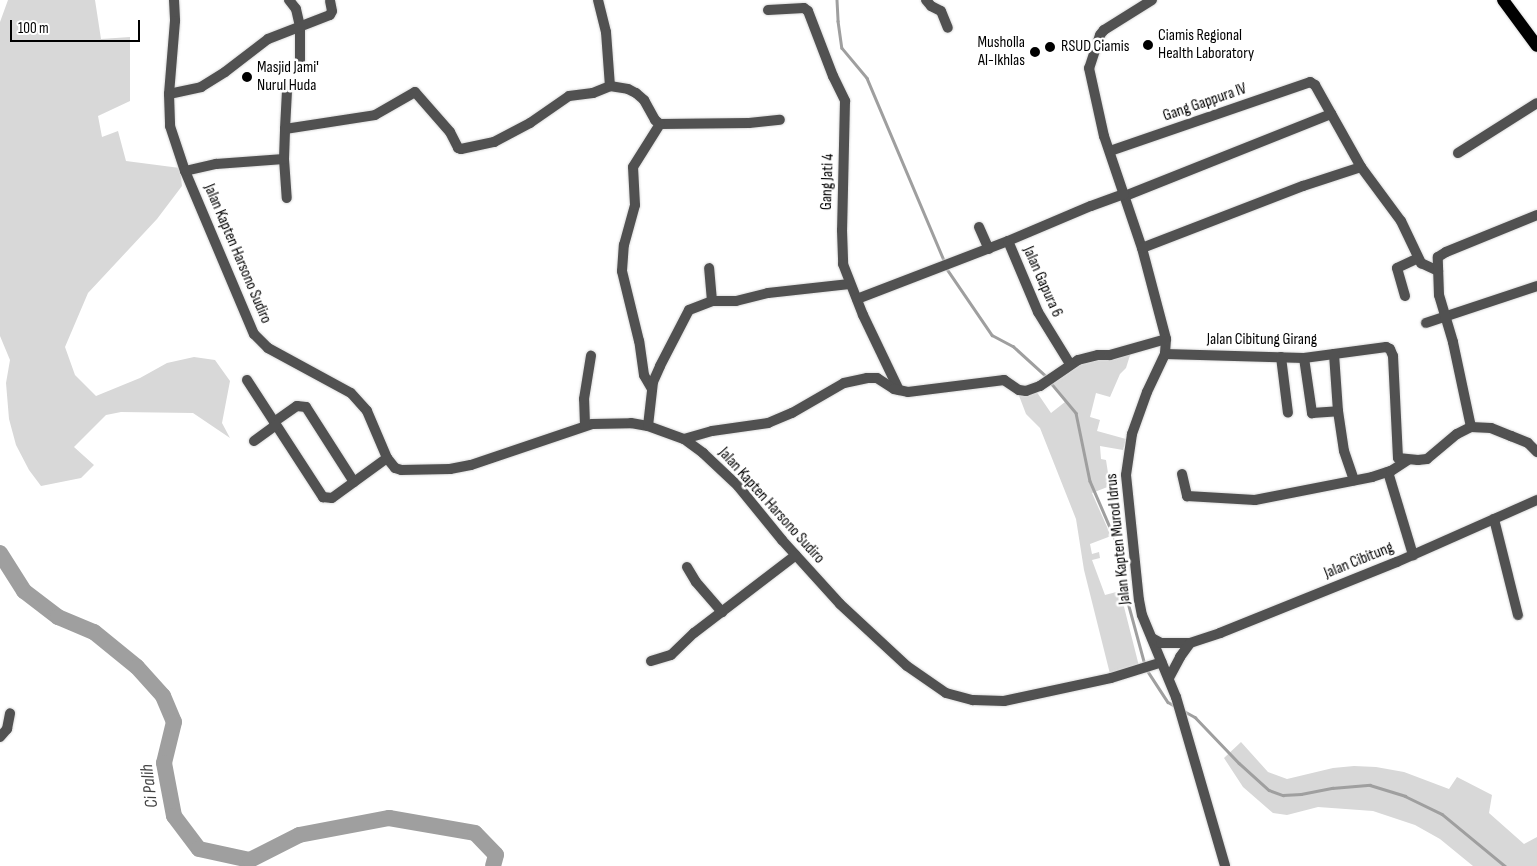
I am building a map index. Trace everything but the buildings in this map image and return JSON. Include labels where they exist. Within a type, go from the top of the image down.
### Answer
[{"type":"main road","points":[[1503,0],[1537,46]]},
{"type":"street","name":"Jalan Kapten Harsono Sudiro","points":[[174,0],[175,21],[169,94],[170,126],[185,171],[254,334],[268,348],[351,393],[367,411],[390,464],[401,470],[457,468],[471,465],[586,425],[614,423],[648,426],[684,439],[703,453],[738,486],[840,604],[907,666],[932,686],[953,696],[980,701],[1004,701],[1064,690],[1140,670],[1162,662]]},
{"type":"street","points":[[289,0],[296,9],[300,26],[300,60]]},
{"type":"street","points":[[598,0],[606,32],[610,86]]},
{"type":"street","points":[[926,0],[931,6],[941,11],[948,28]]},
{"type":"street","name":"Jalan Kapten Murod Idrus","points":[[1152,0],[1104,30],[1100,35],[1089,68],[1110,151],[1142,248],[1166,339],[1165,354],[1132,434],[1126,476],[1139,600],[1176,697],[1225,866]]},
{"type":"street","points":[[169,94],[201,87],[225,72],[268,38],[330,15],[332,11],[330,1]]},
{"type":"street","name":"Gang Jati 4","points":[[768,10],[804,8],[808,11],[833,76],[845,101],[843,264],[857,300],[899,390]]},
{"type":"street","name":"Gang Gappura IV","points":[[1110,151],[1310,82],[1315,85],[1331,114]]},
{"type":"street","points":[[285,129],[375,115],[415,92],[450,132],[458,148],[465,149],[494,142],[530,123],[569,96],[593,93],[610,86],[628,89],[636,93],[644,100],[655,120],[660,124],[749,123],[780,120]]},
{"type":"street","points":[[287,91],[284,159],[287,198]]},
{"type":"street","points":[[1458,154],[1537,103]]},
{"type":"street","points":[[1331,114],[1362,167],[1401,221],[1418,258],[1424,265],[1438,271]]},
{"type":"street","name":"Jalan Gapura 6","points":[[1070,364],[1038,312],[1008,241],[1091,206],[1125,195],[1331,114]]},
{"type":"street","points":[[652,389],[644,375],[639,341],[622,271],[624,245],[635,205],[633,167],[660,124]]},
{"type":"street","points":[[185,171],[216,164],[284,159]]},
{"type":"street","points":[[1142,248],[1303,186],[1362,167]]},
{"type":"street","points":[[1471,427],[1446,316],[1439,295],[1438,257],[1442,253],[1537,215]]},
{"type":"street","points":[[979,227],[989,249]]},
{"type":"street","points":[[857,300],[1008,241]]},
{"type":"street","points":[[1405,296],[1397,268],[1418,258]]},
{"type":"street","points":[[710,268],[712,301]]},
{"type":"street","points":[[648,426],[652,389],[656,375],[689,310],[712,301],[731,302],[768,293],[850,284]]},
{"type":"street","points":[[1426,323],[1537,286]]},
{"type":"street","points":[[684,439],[712,431],[768,424],[792,413],[836,387],[852,381],[877,378],[899,390],[908,392],[930,391],[1004,380],[1024,391],[1036,388],[1070,364],[1096,355],[1110,355],[1166,339]]},
{"type":"street","name":"Jalan Cibitung Girang","points":[[1165,354],[1304,358],[1384,347],[1390,349],[1393,356],[1395,385],[1396,454],[1398,458],[1408,460]]},
{"type":"street","points":[[1334,354],[1338,411],[1345,457],[1354,480]]},
{"type":"street","points":[[586,425],[584,399],[591,356]]},
{"type":"street","points":[[1281,357],[1288,414]]},
{"type":"street","points":[[1304,358],[1312,413],[1338,411]]},
{"type":"street","points":[[247,380],[323,497],[332,498],[387,458]]},
{"type":"street","points":[[254,441],[297,406],[303,405],[354,482]]},
{"type":"street","points":[[1182,474],[1187,496],[1249,500],[1264,499],[1388,472],[1408,460],[1422,460],[1431,457],[1457,434],[1471,427],[1491,428],[1528,443],[1537,452]]},
{"type":"street","points":[[1388,472],[1413,555]]},
{"type":"street","name":"Jalan Cibitung","points":[[1190,643],[1413,555],[1537,500]]},
{"type":"street","points":[[1494,519],[1518,614]]},
{"type":"street","points":[[651,661],[668,657],[694,633],[796,555]]},
{"type":"street","points":[[687,567],[696,582],[722,612]]},
{"type":"street","points":[[1152,638],[1161,642],[1190,643]]},
{"type":"street","points":[[1169,678],[1180,656],[1190,643]]},
{"type":"street","points":[[0,737],[7,729],[10,713]]},
{"type":"shaded area","points":[[8,0],[95,0],[101,39],[130,37],[130,101],[98,116],[102,137],[118,131],[126,161],[180,168],[182,186],[157,219],[88,293],[65,347],[75,375],[96,396],[140,378],[167,363],[194,357],[215,360],[230,381],[222,423],[230,438],[193,413],[121,412],[106,415],[74,447],[94,465],[81,478],[41,486],[29,470],[16,445],[9,419],[6,383],[10,360],[0,336],[0,22]]},
{"type":"shaded area","points":[[1131,352],[1126,368],[1120,374],[1110,397],[1096,393],[1090,417],[1100,420],[1097,431],[1126,439],[1123,450],[1100,446],[1101,459],[1106,460],[1110,486],[1092,493],[1111,536],[1090,544],[1092,554],[1099,552],[1100,558],[1092,560],[1105,595],[1120,591],[1140,670],[1111,678],[1084,570],[1076,519],[1040,428],[1026,414],[1018,393],[1036,391],[1051,413],[1065,402],[1049,381],[1071,367]]},
{"type":"shaded area","points":[[1241,742],[1268,772],[1287,779],[1333,768],[1354,766],[1376,767],[1404,772],[1449,789],[1457,777],[1492,795],[1489,813],[1524,844],[1537,837],[1537,866],[1473,866],[1440,839],[1415,825],[1373,811],[1318,807],[1287,815],[1273,813],[1243,787],[1224,758]]},
{"type":"waterway","points":[[837,0],[842,48],[867,78],[945,263]]},
{"type":"waterway","points":[[947,269],[992,335],[1013,346],[1048,378]]},
{"type":"waterway","points":[[1051,383],[1076,413],[1090,481],[1119,548],[1126,595],[1145,665]]},
{"type":"waterway","name":"Ci Palih","points":[[0,553],[24,591],[58,617],[94,632],[137,667],[163,696],[174,722],[164,763],[174,816],[199,849],[250,860],[299,835],[389,818],[475,833],[496,855],[493,866]]},
{"type":"waterway","points":[[1147,670],[1168,702],[1175,706]]},
{"type":"waterway","points":[[1184,711],[1195,717],[1239,763],[1269,790],[1283,795],[1370,785],[1405,796],[1442,814],[1505,866]]},
{"type":"place","name":"Ciamis Regional Health Laboratory","points":[[1148,45]]},
{"type":"place","name":"RSUD Ciamis","points":[[1050,47]]},
{"type":"place","name":"Musholla Al-Ikhlas","points":[[1035,52]]},
{"type":"place","name":"Masjid Jami' Nurul Huda","points":[[247,77]]}]
